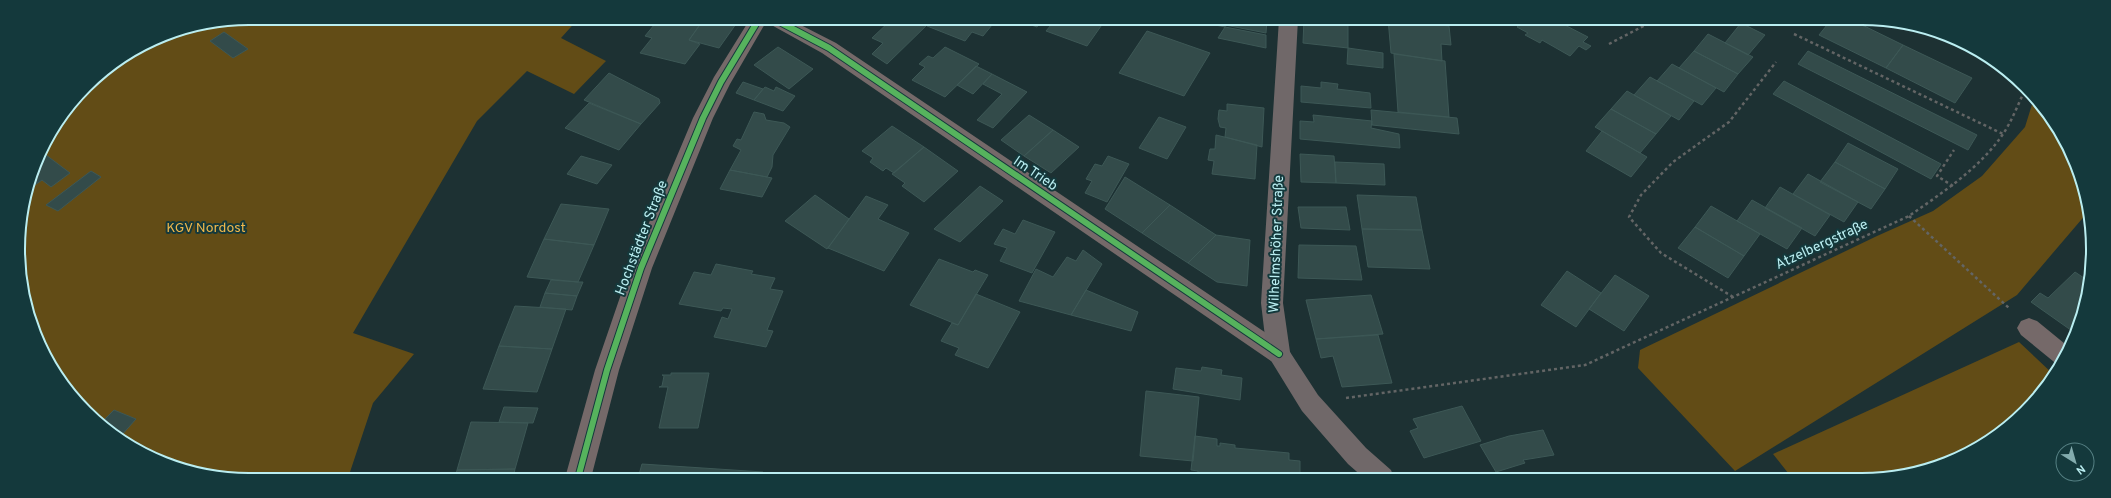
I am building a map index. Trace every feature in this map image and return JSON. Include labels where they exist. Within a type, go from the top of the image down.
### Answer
[{"type":"main road","name":"Wilhelmshöher Straße","points":[[1289,25],[1272,303],[1279,354],[1310,402],[1357,456],[1376,473]]},
{"type":"street","name":"Hochstädter Straße","points":[[579,473],[607,370],[641,268],[703,118],[721,82],[755,25]]},
{"type":"street","name":"Im Trieb","points":[[785,25],[829,48],[1279,354]]},
{"type":"street","points":[[2029,328],[2060,354]]},
{"type":"path","points":[[1609,44],[1645,25]]},
{"type":"path","points":[[1794,34],[2003,134]]},
{"type":"path","points":[[1734,297],[1661,253],[1629,216],[1641,195],[1673,162],[1730,122],[1776,62]]},
{"type":"path","points":[[1953,186],[1937,176],[1954,150]]},
{"type":"path","points":[[1909,216],[1979,278],[2029,328]]},
{"type":"green space","name":"KGV Nordost","points":[[234,25],[573,25],[561,38],[606,61],[574,94],[527,71],[477,121],[353,333],[414,354],[373,403],[350,473],[234,473],[205,469],[163,456],[137,443],[113,427],[81,397],[55,361],[42,335],[29,293],[25,264],[25,234],[29,205],[37,177],[48,150],[71,113],[101,81],[113,71],[137,55],[163,42],[205,29]]},
{"type":"green space","points":[[2032,104],[2056,137],[2069,163],[2082,205],[2084,217],[2017,295],[1735,471],[1638,368],[1640,350],[1877,236],[1933,211],[1982,176],[2025,127]]},
{"type":"green space","points":[[2019,342],[2050,371],[2030,397],[1998,427],[1961,450],[1934,461],[1906,469],[1877,473],[1788,473],[1773,454]]},
{"type":"building","points":[[654,25],[700,25],[689,40],[700,44],[685,64],[640,53],[652,38],[645,36]]},
{"type":"building","points":[[700,25],[735,25],[719,48],[689,40]]},
{"type":"building","points":[[886,25],[927,25],[887,64],[872,54],[883,43],[872,38]]},
{"type":"building","points":[[992,25],[983,36],[972,32],[965,41],[927,26]]},
{"type":"building","points":[[1051,25],[1102,25],[1087,46],[1046,31]]},
{"type":"building","points":[[1225,25],[1267,25],[1266,33]]},
{"type":"building","points":[[1304,25],[1348,25],[1348,48],[1303,43]]},
{"type":"building","points":[[1389,25],[1449,26],[1451,45],[1441,44],[1442,61],[1391,53]]},
{"type":"building","points":[[1519,25],[1565,25],[1588,37],[1583,42],[1591,46],[1586,50],[1579,46],[1570,56],[1542,40],[1540,43],[1525,35],[1528,33],[1517,27]]},
{"type":"building","points":[[1739,25],[1745,25],[1765,35],[1748,55],[1725,43]]},
{"type":"building","points":[[1827,25],[1862,25],[1903,45],[1886,68],[1819,35]]},
{"type":"building","points":[[1225,27],[1266,35],[1266,48],[1218,38]]},
{"type":"building","points":[[1147,31],[1210,53],[1184,96],[1119,73]]},
{"type":"building","points":[[224,32],[248,49],[233,58],[210,41]]},
{"type":"building","points":[[1708,34],[1753,57],[1738,74],[1694,51]]},
{"type":"building","points":[[1903,45],[1972,78],[1955,103],[1886,68]]},
{"type":"building","points":[[778,47],[813,69],[789,89],[754,65]]},
{"type":"building","points":[[945,47],[979,64],[945,97],[912,80],[925,67],[919,64],[928,56],[933,58]]},
{"type":"building","points":[[1348,48],[1383,53],[1383,68],[1347,64]]},
{"type":"building","points":[[1694,51],[1738,74],[1724,92],[1679,68]]},
{"type":"building","points":[[1808,51],[1977,135],[1968,150],[1798,64]]},
{"type":"building","points":[[1394,54],[1445,61],[1449,117],[1398,112]]},
{"type":"building","points":[[1672,64],[1716,88],[1702,105],[1657,81]]},
{"type":"building","points":[[976,66],[992,74],[973,94],[957,85]]},
{"type":"building","points":[[609,73],[659,99],[660,103],[641,124],[584,100]]},
{"type":"building","points":[[992,74],[1027,92],[993,128],[977,120],[1002,94],[983,84]]},
{"type":"building","points":[[1650,77],[1694,101],[1679,120],[1634,95]]},
{"type":"building","points":[[1784,81],[1941,164],[1931,179],[1773,94]]},
{"type":"building","points":[[743,82],[763,89],[754,100],[736,93]]},
{"type":"building","points":[[1321,82],[1338,84],[1337,89],[1370,93],[1371,108],[1301,102],[1301,86],[1321,88]]},
{"type":"building","points":[[765,87],[774,91],[776,87],[795,96],[783,111],[754,100]]},
{"type":"building","points":[[1627,91],[1671,116],[1656,134],[1611,109]]},
{"type":"building","points":[[589,103],[641,124],[619,150],[565,128]]},
{"type":"building","points":[[1227,104],[1264,108],[1262,147],[1225,137],[1226,128],[1220,127],[1218,119],[1219,110],[1227,111]]},
{"type":"building","points":[[1611,109],[1656,134],[1640,153],[1595,127]]},
{"type":"building","points":[[1371,110],[1457,118],[1459,134],[1372,125]]},
{"type":"building","points":[[754,112],[764,114],[766,120],[784,123],[790,127],[773,155],[772,167],[767,177],[730,170],[741,150],[733,146],[737,139],[741,140]]},
{"type":"building","points":[[1029,115],[1053,130],[1024,156],[1001,140]]},
{"type":"building","points":[[1313,115],[1372,121],[1371,128],[1399,134],[1400,148],[1300,139],[1300,121],[1314,122]]},
{"type":"building","points":[[1159,117],[1186,127],[1167,159],[1139,148]]},
{"type":"building","points":[[892,126],[924,147],[894,173],[886,168],[883,171],[870,162],[873,158],[862,151]]},
{"type":"building","points":[[1053,130],[1079,147],[1051,173],[1024,156]]},
{"type":"building","points":[[1602,131],[1647,157],[1631,177],[1586,151]]},
{"type":"building","points":[[1216,135],[1257,145],[1255,179],[1212,174],[1214,161],[1208,160],[1210,149],[1215,149]]},
{"type":"building","points":[[1848,143],[1898,169],[1885,189],[1835,162]]},
{"type":"building","points":[[924,147],[958,171],[924,202],[902,186],[905,183],[892,174]]},
{"type":"building","points":[[1300,154],[1334,156],[1336,183],[1301,182]]},
{"type":"building","points":[[46,155],[70,173],[51,187],[42,180],[35,185]]},
{"type":"building","points":[[581,156],[612,165],[597,184],[567,174]]},
{"type":"building","points":[[1108,156],[1129,164],[1107,202],[1085,193],[1092,181],[1086,179],[1095,164],[1102,166]]},
{"type":"building","points":[[1335,162],[1384,164],[1385,185],[1336,183]]},
{"type":"building","points":[[1835,162],[1885,189],[1871,209],[1820,182]]},
{"type":"building","points":[[730,170],[772,178],[762,197],[720,189]]},
{"type":"building","points":[[91,171],[101,177],[58,211],[46,205]]},
{"type":"building","points":[[1808,174],[1858,202],[1844,222],[1793,194]]},
{"type":"building","points":[[1125,177],[1170,205],[1142,233],[1105,209]]},
{"type":"building","points":[[980,186],[1003,201],[960,242],[934,229]]},
{"type":"building","points":[[1780,187],[1830,215],[1815,236],[1765,208]]},
{"type":"building","points":[[815,195],[849,219],[827,249],[785,221]]},
{"type":"building","points":[[1357,195],[1416,197],[1422,230],[1362,229]]},
{"type":"building","points":[[866,196],[888,205],[878,219],[909,233],[884,271],[828,248]]},
{"type":"building","points":[[1752,200],[1802,228],[1787,249],[1737,221]]},
{"type":"building","points":[[561,204],[609,209],[594,245],[544,239]]},
{"type":"building","points":[[1170,205],[1216,235],[1188,263],[1142,233]]},
{"type":"building","points":[[1711,206],[1760,234],[1744,256],[1695,227]]},
{"type":"building","points":[[1298,207],[1346,207],[1350,230],[1301,228]]},
{"type":"building","points":[[1023,220],[1055,232],[1032,273],[1000,261],[1007,248],[994,244],[1003,229],[1015,234]]},
{"type":"building","points":[[1695,227],[1744,256],[1728,278],[1678,248]]},
{"type":"building","points":[[1362,229],[1422,230],[1430,269],[1368,267]]},
{"type":"building","points":[[1216,235],[1250,240],[1247,286],[1217,282],[1188,263]]},
{"type":"building","points":[[544,239],[594,245],[578,282],[527,277]]},
{"type":"building","points":[[1299,245],[1356,246],[1362,280],[1298,278]]},
{"type":"building","points":[[1083,250],[1102,264],[1071,315],[1019,301],[1036,269],[1053,277],[1067,257],[1076,261]]},
{"type":"building","points":[[939,259],[973,272],[975,270],[988,275],[958,325],[910,305]]},
{"type":"building","points":[[716,264],[753,271],[751,274],[775,278],[770,289],[783,291],[767,330],[773,331],[766,347],[714,337],[722,317],[728,319],[732,309],[723,308],[721,311],[679,304],[694,272],[711,275]]},
{"type":"building","points":[[1567,271],[1601,293],[1576,327],[1541,305]]},
{"type":"building","points":[[2075,272],[2084,278],[2082,293],[2071,330],[2031,302],[2040,293],[2048,298]]},
{"type":"building","points":[[1615,275],[1649,296],[1624,331],[1589,309]]},
{"type":"building","points":[[551,280],[583,282],[577,296],[545,293]]},
{"type":"building","points":[[1086,290],[1138,312],[1131,331],[1071,315]]},
{"type":"building","points":[[545,293],[577,296],[572,310],[540,307]]},
{"type":"building","points":[[976,294],[1020,312],[988,368],[955,355],[959,348],[941,341],[952,323],[958,325]]},
{"type":"building","points":[[1371,295],[1383,334],[1316,339],[1306,300]]},
{"type":"building","points":[[515,306],[566,309],[552,349],[499,346]]},
{"type":"building","points":[[1378,335],[1392,383],[1342,387],[1333,356],[1321,358],[1316,339]]},
{"type":"building","points":[[499,346],[552,349],[537,392],[483,389]]},
{"type":"building","points":[[1202,367],[1222,370],[1221,375],[1242,378],[1240,400],[1173,389],[1176,368],[1201,371]]},
{"type":"building","points":[[671,373],[709,373],[698,428],[659,428],[668,387],[659,387],[662,386],[664,376],[662,375],[671,375]]},
{"type":"building","points":[[1146,391],[1199,397],[1193,461],[1140,456]]},
{"type":"building","points":[[1462,406],[1481,441],[1424,458],[1410,431],[1418,428],[1413,419]]},
{"type":"building","points":[[504,407],[538,408],[533,423],[499,422]]},
{"type":"building","points":[[114,410],[136,419],[123,434],[104,420]]},
{"type":"building","points":[[471,422],[528,423],[515,469],[457,470]]},
{"type":"building","points":[[1543,430],[1554,455],[1523,460],[1525,463],[1496,472],[1480,445],[1509,436]]},
{"type":"building","points":[[1195,436],[1217,439],[1217,446],[1220,446],[1220,443],[1235,445],[1235,448],[1289,453],[1289,460],[1300,461],[1300,473],[1198,473],[1198,471],[1191,470]]},
{"type":"building","points":[[642,464],[763,472],[763,473],[639,473]]},
{"type":"building","points":[[515,469],[514,473],[456,473],[457,470]]},
{"type":"cycle path","points":[[579,473],[607,370],[641,268],[703,118],[721,82],[755,25]]},
{"type":"cycle path","points":[[785,25],[829,48],[1279,354]]}]
